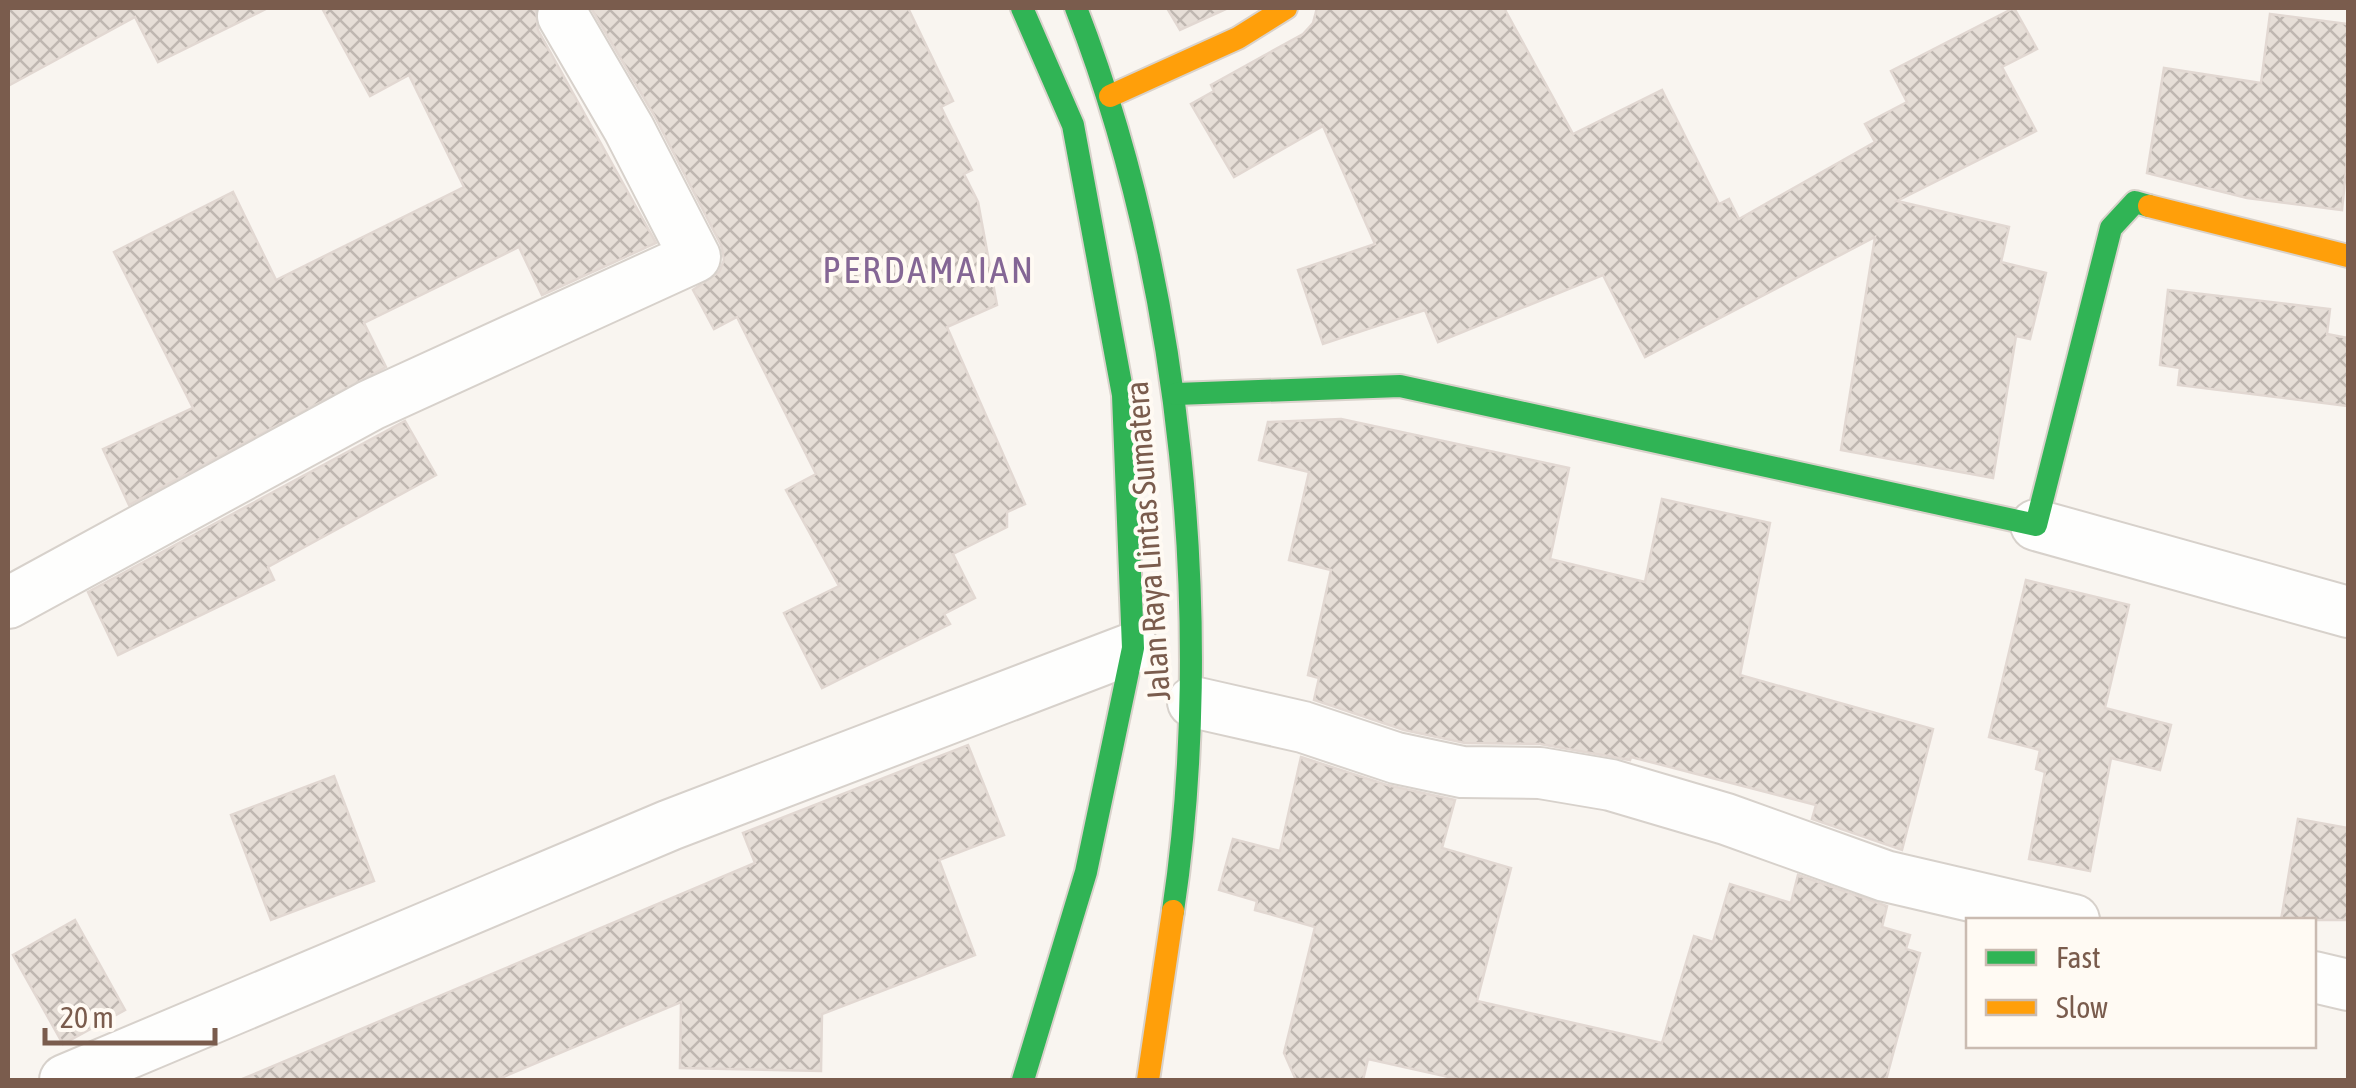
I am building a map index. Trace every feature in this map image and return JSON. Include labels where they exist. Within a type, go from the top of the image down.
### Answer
[{"type":"main road","name":"Jalan Raya Lintas Sumatera","points":[[1022,8],[1073,125],[1124,395],[1133,648],[1086,872],[1023,1080]]},
{"type":"main road","name":"Jalan Raya Lintas Sumatera","points":[[1076,8],[1110,96],[1176,394],[1193,702],[1176,892],[1148,1080]]},
{"type":"main road","points":[[1110,96],[1238,38],[1286,8]]},
{"type":"main road","points":[[1176,394],[1400,386],[2036,525],[2111,228],[2135,202],[2348,256]]},
{"type":"street","points":[[8,603],[370,405],[694,257],[629,129],[562,16]]},
{"type":"street","points":[[2036,525],[2348,612]]},
{"type":"street","points":[[64,1080],[670,825],[1133,648]]},
{"type":"street","points":[[1193,702],[1462,772],[1540,773],[1611,785],[1726,819],[1886,876],[2065,918]]},
{"type":"street","points":[[2316,977],[2348,985]]},
{"type":"building","points":[[8,8],[268,8],[158,62],[135,17],[8,86]]},
{"type":"building","points":[[322,8],[536,8],[538,30],[656,243],[542,295],[519,247],[364,323],[386,367],[129,505],[103,449],[193,408],[114,252],[233,192],[276,280],[464,187],[409,75],[370,96]]},
{"type":"building","points":[[591,8],[908,8],[953,101],[941,107],[972,170],[964,174],[978,202],[997,305],[947,327],[1025,504],[1007,512],[1007,527],[953,554],[975,598],[944,614],[950,624],[822,688],[784,613],[839,586],[786,490],[816,474],[737,317],[714,329],[693,290],[719,272],[724,260],[721,245],[654,115]]},
{"type":"building","points":[[1167,8],[1228,8],[1180,30]]},
{"type":"building","points":[[1317,8],[1504,8],[1573,134],[1662,90],[1719,204],[1729,199],[1739,219],[1875,142],[1865,124],[1907,102],[1891,71],[2014,8],[2037,49],[2002,67],[2036,131],[1897,201],[2009,227],[2001,262],[2046,273],[2030,339],[2016,336],[1993,478],[1841,450],[1875,237],[1645,357],[1603,275],[1438,342],[1425,310],[1323,344],[1298,270],[1375,244],[1323,126],[1234,177],[1191,104],[1214,91],[1211,85],[1303,34],[1313,23]]},
{"type":"building","points":[[2270,14],[2348,24],[2348,151],[2342,210],[2247,198],[2147,173],[2164,68],[2261,83]]},
{"type":"building","points":[[2168,290],[2330,309],[2327,334],[2348,338],[2348,406],[2178,385],[2180,368],[2160,365]]},
{"type":"building","points":[[1341,419],[1569,468],[1550,559],[1645,582],[1662,499],[1770,523],[1740,675],[1933,729],[1902,850],[1812,819],[1816,805],[1631,757],[1630,760],[1540,744],[1465,743],[1404,730],[1314,700],[1319,678],[1308,675],[1331,570],[1289,560],[1309,472],[1259,460],[1268,422]]},
{"type":"building","points":[[405,421],[436,475],[268,567],[274,580],[118,655],[88,592]]},
{"type":"building","points":[[2026,580],[2129,605],[2105,708],[2171,725],[2160,770],[2111,758],[2090,871],[2029,859],[2045,772],[2036,769],[2040,750],[1989,737]]},
{"type":"building","points":[[968,745],[1004,835],[939,860],[975,955],[822,1014],[821,1071],[680,1068],[681,1002],[496,1080],[240,1080],[755,863],[743,833]]},
{"type":"building","points":[[1301,757],[1387,785],[1455,800],[1442,848],[1511,868],[1477,1001],[1662,1043],[1694,936],[1713,942],[1730,884],[1791,903],[1798,875],[1887,906],[1882,927],[1910,935],[1906,949],[1920,953],[1886,1080],[1462,1080],[1368,1059],[1363,1080],[1296,1080],[1284,1053],[1315,927],[1255,910],[1257,901],[1219,890],[1233,839],[1280,851]]},
{"type":"building","points":[[334,776],[374,881],[271,920],[231,815]]},
{"type":"building","points":[[2298,819],[2348,828],[2348,920],[2281,918]]},
{"type":"building","points":[[75,920],[125,1010],[63,1044],[13,955]]},
{"type":"traffic: fast","points":[[1022,8],[1073,125],[1123,395],[1133,648],[1086,872],[1023,1080]]},
{"type":"traffic: fast","points":[[1076,8],[1112,113],[1142,223],[1164,337],[1180,453],[1189,571],[1191,687],[1185,801],[1173,911]]},
{"type":"traffic: fast","points":[[1176,394],[1400,386],[2036,525],[2111,228],[2135,202],[2149,206]]},
{"type":"traffic: slow","points":[[1110,96],[1238,38],[1286,8]]},
{"type":"traffic: slow","points":[[2149,206],[2348,256]]},
{"type":"traffic: slow","points":[[1148,1080],[1173,911]]},
{"type":"district","name":"PERDAMAIAN","points":[[929,270]]}]
